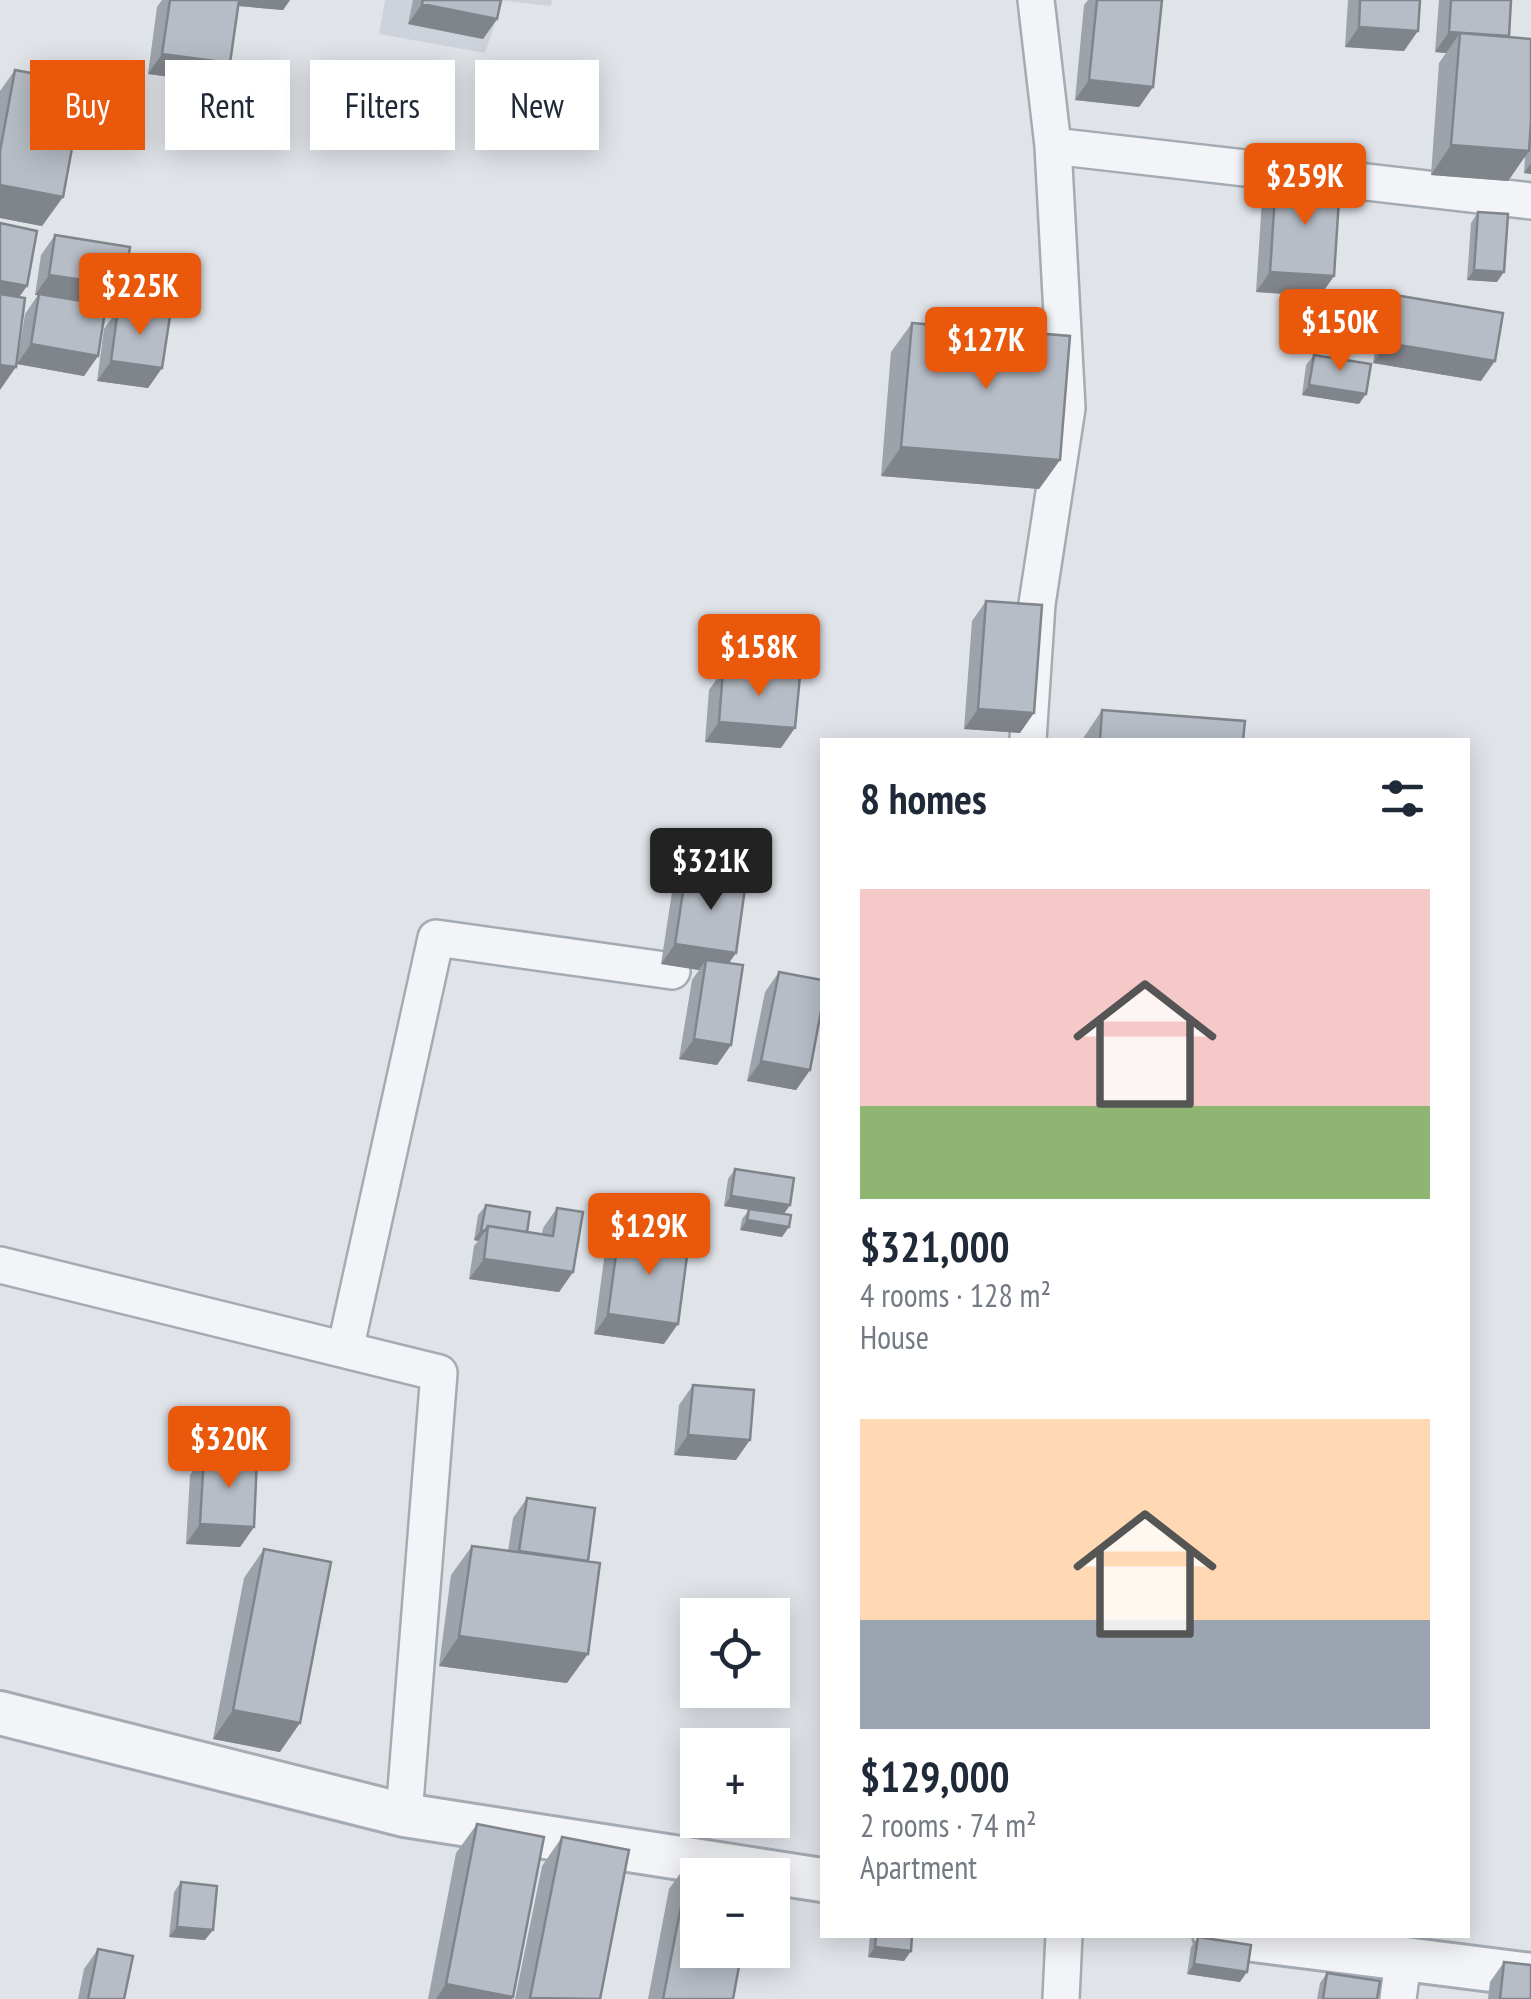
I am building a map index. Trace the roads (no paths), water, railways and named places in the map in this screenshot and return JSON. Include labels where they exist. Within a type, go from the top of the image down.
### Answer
[{"type":"street","points":[[1028,738],[1037,604],[1066,408],[1053,146],[1036,0]]},
{"type":"street","points":[[1053,146],[1531,201]]},
{"type":"street","points":[[345,1350],[436,938],[672,971]]},
{"type":"street","points":[[0,1266],[439,1374],[404,1815]]},
{"type":"street","points":[[0,1714],[404,1815],[820,1880]]},
{"type":"street","points":[[1062,1999],[1064,1938]]},
{"type":"street","points":[[1227,1938],[1400,1980],[1531,1975]]}]
